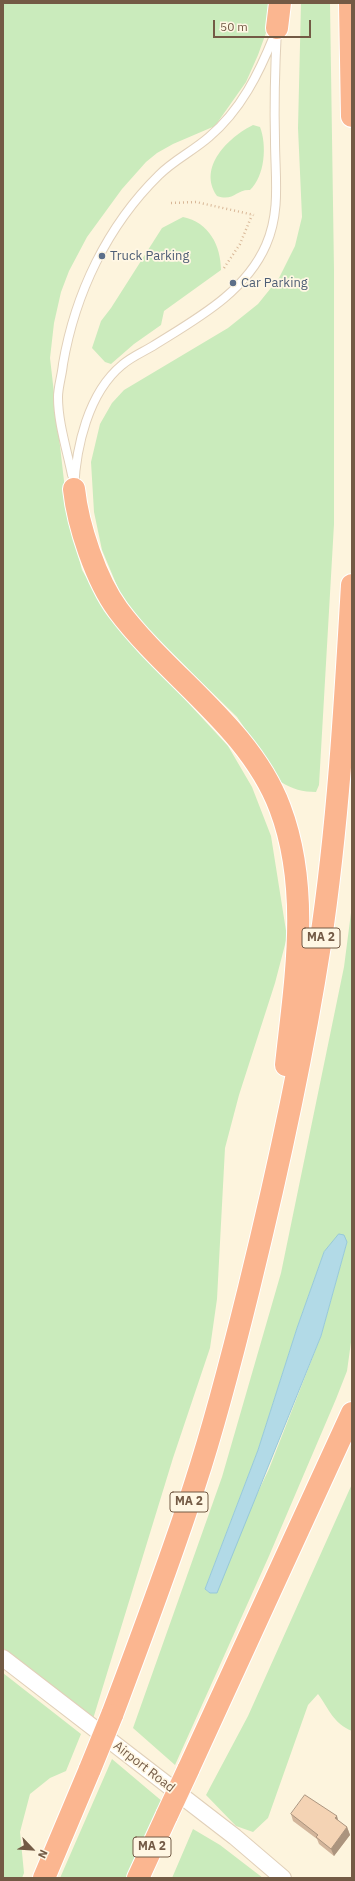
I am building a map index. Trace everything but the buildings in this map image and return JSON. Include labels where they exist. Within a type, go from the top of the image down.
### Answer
[{"type":"highway","points":[[277,28],[280,3]]},
{"type":"highway","points":[[350,3],[352,116]]},
{"type":"highway","points":[[74,489],[76,504],[91,557],[118,610],[159,657],[219,718],[246,749],[264,777],[280,807],[289,836],[295,867],[298,899],[297,945],[293,1004],[274,1186]]},
{"type":"highway","name":"MA 2","points":[[44,1878],[112,1715],[169,1563],[196,1483],[232,1356],[274,1186],[308,1022],[330,872],[338,786],[352,585]]},
{"type":"highway","name":"MA 2","points":[[138,1878],[352,1413]]},
{"type":"street","name":"Airport Road","points":[[3,1658],[235,1838],[284,1878]]},
{"type":"lane","points":[[74,489],[75,468],[84,430],[90,412],[108,380],[122,365],[204,312],[235,289],[248,275],[266,246],[273,228],[276,212],[275,125],[277,28]]},
{"type":"lane","points":[[74,489],[60,417],[58,397],[74,317],[88,282],[112,233],[139,196],[170,166],[213,134],[232,113],[253,84],[277,28]]},
{"type":"path","points":[[171,203],[196,202],[253,215],[240,244],[224,268]]},
{"type":"green space","points":[[3,3],[270,3],[267,30],[246,82],[215,126],[173,144],[157,153],[146,162],[122,189],[87,237],[69,271],[61,292],[54,323],[50,358],[68,516],[82,570],[111,619],[228,746],[252,787],[271,836],[287,937],[275,983],[239,1095],[225,1148],[217,1299],[210,1348],[173,1458],[93,1719],[3,1648]]},
{"type":"green space","points":[[301,3],[330,3],[334,270],[334,524],[319,785],[316,792],[298,790],[281,782],[237,717],[148,630],[120,593],[102,550],[94,512],[91,462],[100,424],[112,403],[124,390],[228,328],[258,304],[279,278],[295,246],[302,217],[298,128]]},
{"type":"green space","points":[[253,125],[260,127],[264,142],[262,169],[259,177],[250,190],[241,191],[227,197],[217,196],[212,185],[211,174],[213,164],[218,154],[234,137]]},
{"type":"green space","points":[[183,217],[200,224],[212,236],[219,252],[221,270],[164,311],[161,325],[134,344],[111,364],[105,362],[92,348],[101,321],[111,308],[162,228]]},
{"type":"green space","points":[[352,905],[352,1335],[347,1371],[269,1556],[175,1765],[133,1728],[222,1477],[281,1273],[344,967]],"holes":[[[347,1242],[321,1336],[269,1469],[210,1593],[205,1589],[258,1450],[297,1328],[324,1252]]]},
{"type":"green space","points":[[352,1484],[352,1731],[336,1720],[318,1694],[308,1705],[268,1818],[253,1832],[236,1826],[206,1795],[248,1716]]},
{"type":"green space","points":[[3,1673],[81,1734],[66,1771],[50,1778],[30,1794],[20,1832],[24,1873],[22,1878],[3,1878]]},
{"type":"green space","points":[[112,1759],[163,1802],[129,1878],[60,1878]]},
{"type":"green space","points":[[193,1829],[220,1845],[263,1878],[172,1878]]},
{"type":"water","points":[[339,1234],[344,1235],[347,1242],[321,1336],[217,1593],[210,1593],[205,1589],[258,1450],[297,1328],[324,1252]]},
{"type":"place","name":"Truck Parking","points":[[102,256]]},
{"type":"place","name":"Car Parking","points":[[233,283]]}]
